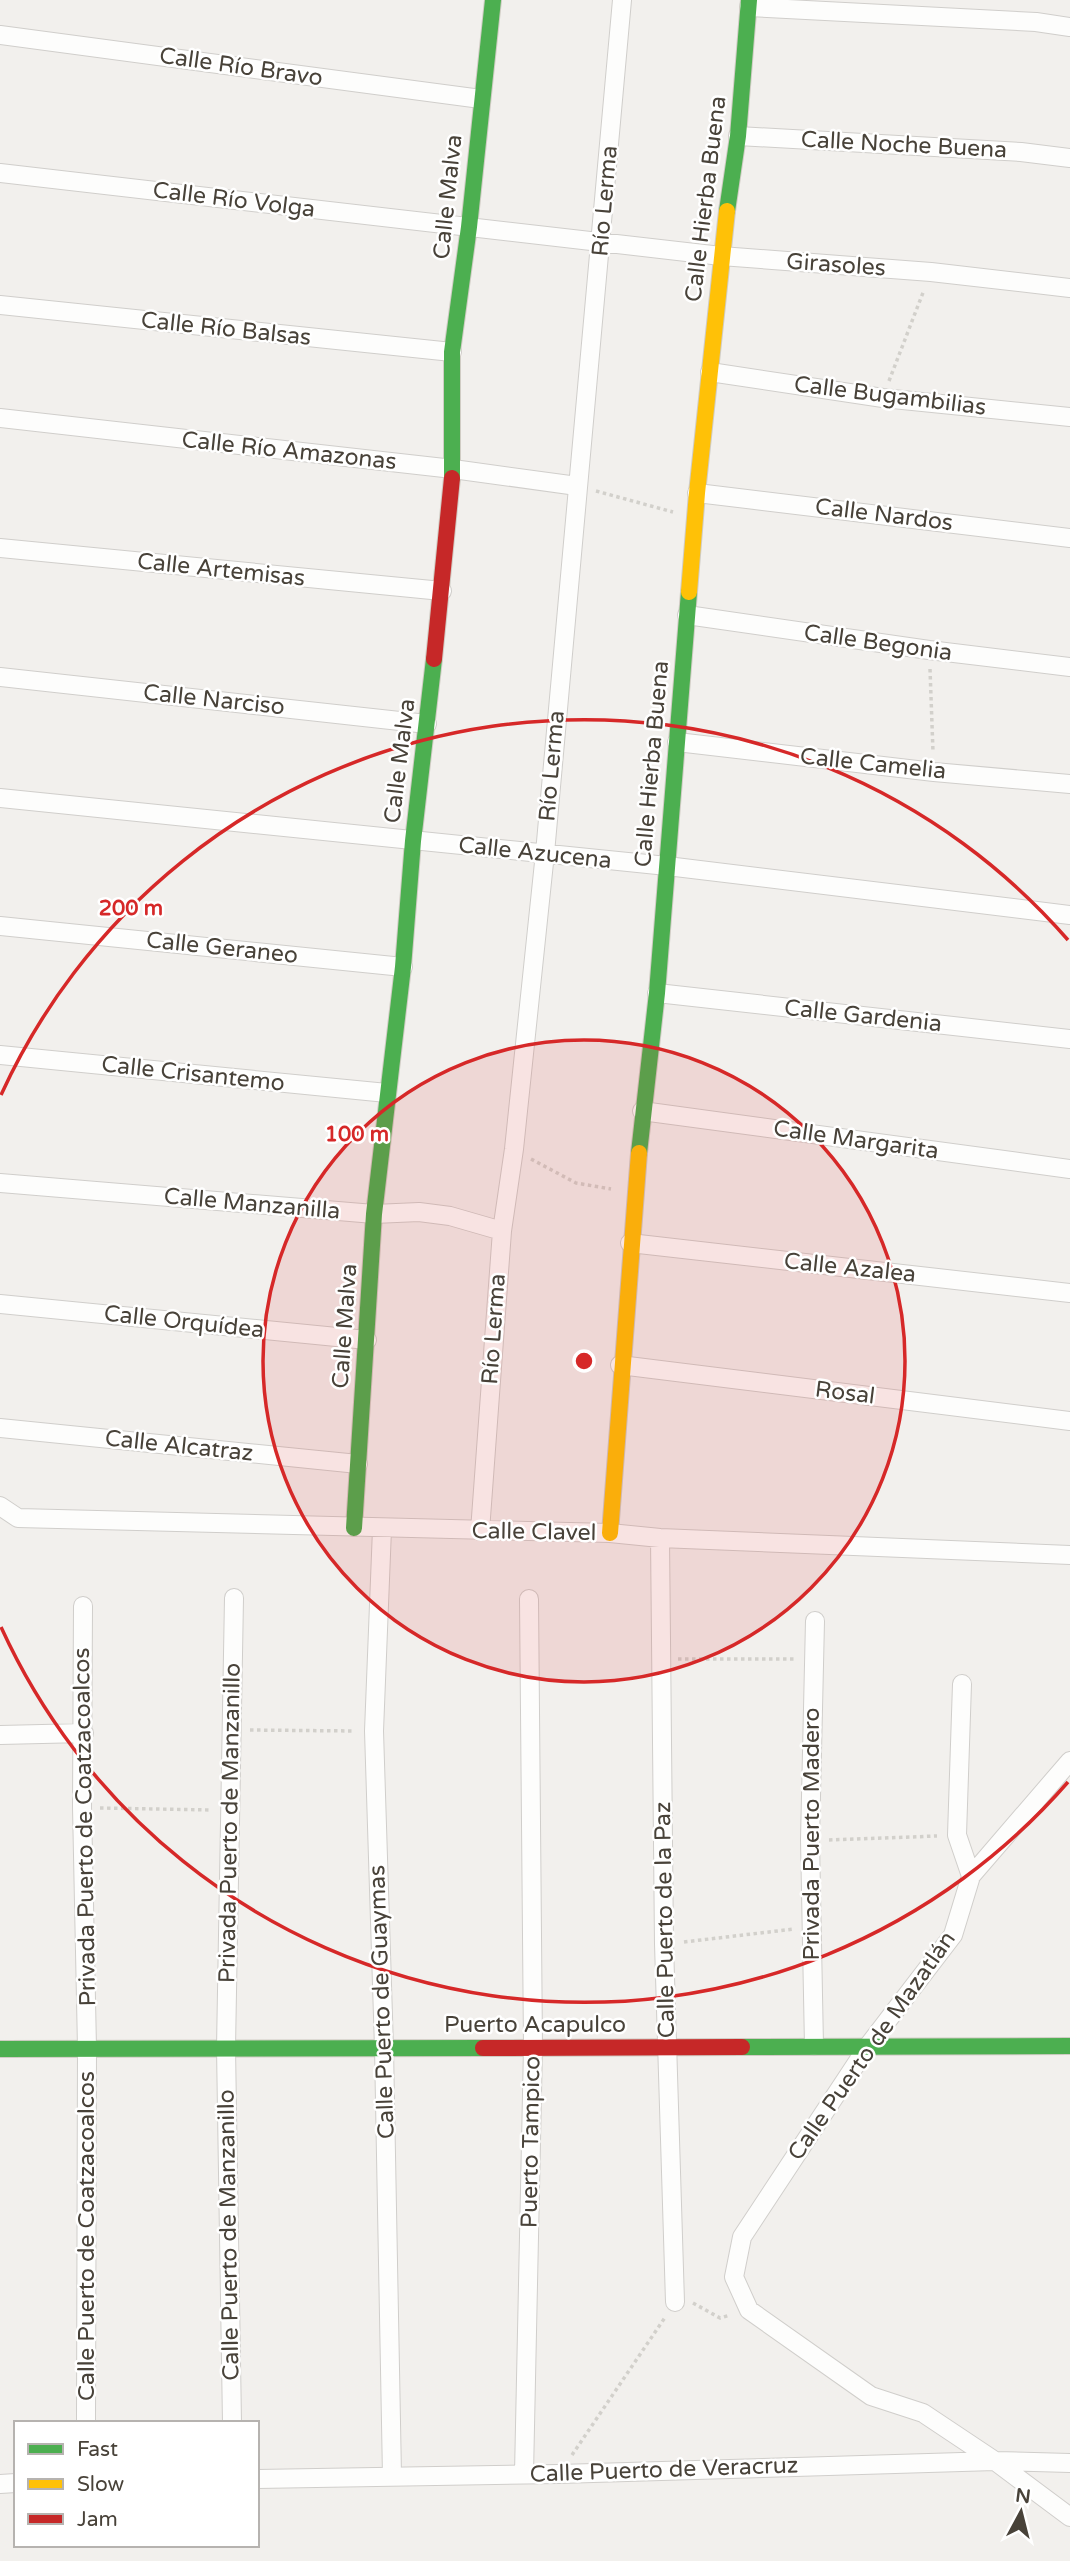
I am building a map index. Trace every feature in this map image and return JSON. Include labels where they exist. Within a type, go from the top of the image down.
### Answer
[{"type":"street","name":"Calle Malva","points":[[354,1528],[374,1214],[403,967],[413,841],[428,724],[453,469],[452,352],[469,227],[493,0]]},
{"type":"street","name":"Río Lerma","points":[[480,1531],[502,1231],[514,1149],[545,853],[622,0]]},
{"type":"street","points":[[749,3],[1037,22],[1070,27]]},
{"type":"street","name":"Calle Hierba Buena","points":[[610,1533],[634,1192],[657,993],[697,493],[721,257],[738,136],[749,3]]},
{"type":"street","name":"Calle Río Bravo","points":[[0,35],[481,99]]},
{"type":"street","name":"Calle Noche Buena","points":[[738,136],[1021,152],[1070,158]]},
{"type":"street","name":"Calle Río Volga","points":[[0,173],[601,242]]},
{"type":"street","name":"Girasoles","points":[[601,242],[721,257],[931,272],[1070,288]]},
{"type":"street","name":"Calle Río Balsas","points":[[0,305],[452,352]]},
{"type":"street","name":"Calle Bugambilias","points":[[710,372],[883,398],[1070,417]]},
{"type":"street","name":"Calle Río Amazonas","points":[[0,418],[453,469],[577,486]]},
{"type":"street","name":"Calle Nardos","points":[[697,493],[1070,538]]},
{"type":"street","name":"Calle Artemisas","points":[[0,548],[442,591]]},
{"type":"street","name":"Calle Begonia","points":[[687,615],[929,650],[1070,667]]},
{"type":"street","name":"Calle Narciso","points":[[0,677],[428,724]]},
{"type":"street","name":"Calle Camelia","points":[[677,742],[934,772],[1070,784]]},
{"type":"street","name":"Calle Azucena","points":[[0,798],[667,866],[1070,915]]},
{"type":"street","name":"Calle Geraneo","points":[[0,926],[403,967]]},
{"type":"street","name":"Calle Gardenia","points":[[657,993],[1070,1039]]},
{"type":"street","name":"Calle Crisantemo","points":[[0,1055],[387,1093]]},
{"type":"street","name":"Calle Margarita","points":[[642,1111],[1070,1169]]},
{"type":"street","name":"Calle Manzanilla","points":[[0,1183],[374,1214],[440,1214],[502,1231]]},
{"type":"street","name":"Calle Azalea","points":[[630,1243],[1070,1293]]},
{"type":"street","name":"Calle Orquídea","points":[[0,1304],[367,1340]]},
{"type":"street","name":"Rosal","points":[[620,1365],[1070,1421]]},
{"type":"street","name":"Calle Alcatraz","points":[[0,1427],[358,1464]]},
{"type":"street","name":"Calle Clavel","points":[[0,1506],[18,1518],[610,1533],[660,1538],[1070,1555]]},
{"type":"street","name":"Calle Puerto de Guaymas","points":[[382,1529],[374,1731],[384,2048],[392,2476]]},
{"type":"street","name":"Calle Puerto de la Paz","points":[[660,1538],[664,1944],[675,2302]]},
{"type":"street","name":"Privada Puerto de Manzanillo","points":[[226,2048],[234,1598]]},
{"type":"street","name":"Puerto Tampico","points":[[524,2474],[533,2047],[529,1599]]},
{"type":"street","name":"Privada Puerto de Coatzacoalcos","points":[[83,1606],[82,1807],[87,2048]]},
{"type":"street","name":"Privada Puerto Madero","points":[[814,2046],[810,1840],[812,1659],[815,1621]]},
{"type":"street","points":[[962,1684],[957,1835],[971,1876]]},
{"type":"street","points":[[0,1735],[83,1734]]},
{"type":"street","name":"Calle Puerto de Mazatlán","points":[[749,2310],[734,2277],[742,2237],[868,2046],[953,1936],[971,1876],[1070,1761]]},
{"type":"street","name":"Puerto Acapulco","points":[[0,2049],[1070,2046]]},
{"type":"street","name":"Calle Puerto de Coatzacoalcos","points":[[86,2421],[87,2048]]},
{"type":"street","name":"Calle Puerto de Manzanillo","points":[[226,2048],[232,2421]]},
{"type":"street","points":[[749,2310],[871,2396],[923,2413],[995,2461],[1070,2517]]},
{"type":"street","name":"Calle Puerto de Veracruz","points":[[259,2479],[559,2474],[995,2461],[1070,2463]]},
{"type":"path","points":[[883,398],[931,272]]},
{"type":"path","points":[[577,486],[695,517]]},
{"type":"path","points":[[929,650],[934,772]]},
{"type":"path","points":[[514,1149],[576,1183],[634,1192]]},
{"type":"path","points":[[662,1659],[812,1659]]},
{"type":"path","points":[[232,1730],[374,1731]]},
{"type":"path","points":[[82,1807],[231,1811]]},
{"type":"path","points":[[810,1840],[957,1835]]},
{"type":"path","points":[[664,1944],[810,1927]]},
{"type":"path","points":[[559,2474],[675,2302],[692,2302],[720,2318],[749,2310]]},
{"type":"traffic: fast","points":[[452,478],[452,352],[469,227],[493,0]]},
{"type":"traffic: fast","points":[[727,211],[738,136],[749,0]]},
{"type":"traffic: fast","points":[[639,1153],[657,993],[689,592]]},
{"type":"traffic: fast","points":[[354,1528],[374,1214],[403,967],[413,841],[434,659]]},
{"type":"traffic: fast","points":[[742,2047],[1070,2046]]},
{"type":"traffic: fast","points":[[0,2049],[483,2048]]},
{"type":"traffic: slow","points":[[689,592],[727,211]]},
{"type":"traffic: slow","points":[[610,1533],[639,1153]]},
{"type":"traffic: jam","points":[[434,659],[452,478]]},
{"type":"traffic: jam","points":[[483,2048],[742,2047]]}]
